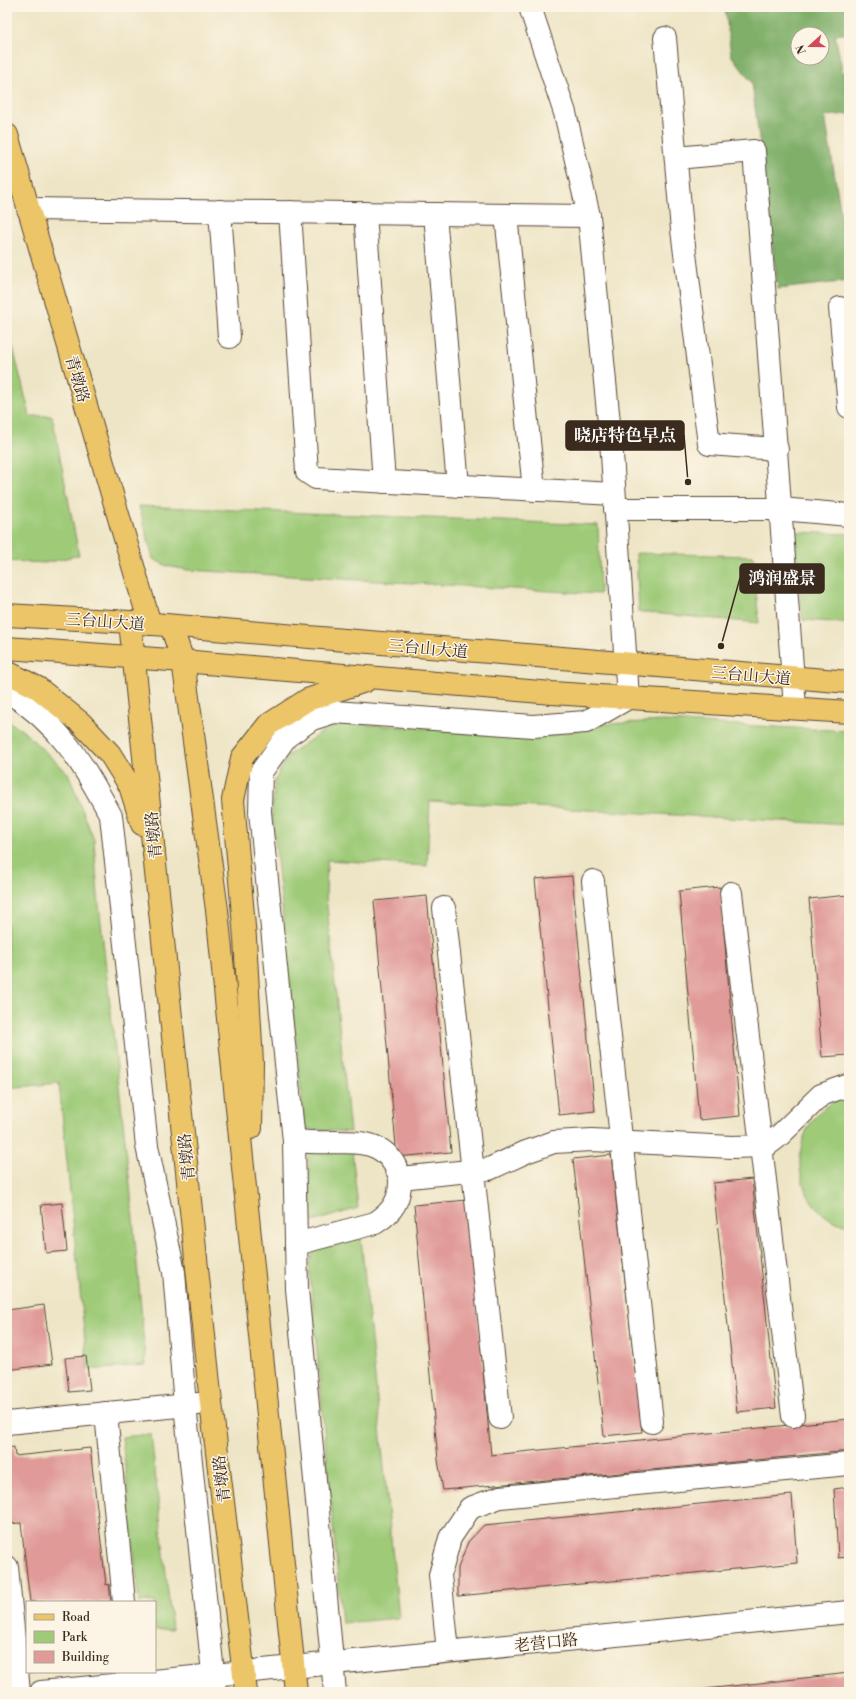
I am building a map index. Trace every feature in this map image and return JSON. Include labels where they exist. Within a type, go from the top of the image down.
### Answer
[{"type":"main road","name":"青墩路","points":[[7,134],[12,168],[28,209],[140,623],[134,658],[212,1403],[245,1682]]},
{"type":"main road","name":"三台山大道","points":[[7,615],[140,623],[793,679],[849,682]]},
{"type":"main road","points":[[172,626],[183,661],[217,910],[296,1692]]},
{"type":"main road","name":"三台山大道","points":[[7,648],[628,698],[849,712]]},
{"type":"main road","points":[[7,672],[38,688],[81,723],[110,754],[130,786],[156,867]]},
{"type":"main road","points":[[250,1236],[252,1063],[245,938],[233,800],[242,758],[268,724],[307,700],[375,678]]},
{"type":"street","points":[[336,1692],[297,1289],[294,1141],[260,812],[261,772],[286,737],[312,719],[334,712],[533,726],[586,722],[628,698],[615,502],[589,216],[565,113],[530,7]]},
{"type":"street","points":[[665,38],[682,230],[709,444],[777,449]]},
{"type":"street","points":[[676,158],[754,151],[795,708]]},
{"type":"street","points":[[28,209],[589,216]]},
{"type":"street","points":[[220,212],[229,337]]},
{"type":"street","points":[[290,212],[307,472],[316,478],[534,490],[615,502],[781,510],[849,515]]},
{"type":"street","points":[[365,214],[384,482]]},
{"type":"street","points":[[435,214],[458,486]]},
{"type":"street","points":[[506,215],[534,490]]},
{"type":"street","points":[[840,308],[849,407]]},
{"type":"street","points":[[7,691],[24,702],[62,737],[88,773],[111,816],[147,1146],[174,1272],[185,1406],[214,1684]]},
{"type":"street","points":[[593,881],[652,1422]]},
{"type":"street","points":[[731,893],[793,1416]]},
{"type":"street","points":[[444,908],[500,1418]]},
{"type":"street","points":[[400,1178],[489,1169],[526,1152],[554,1142],[592,1140],[732,1147],[766,1146],[779,1136],[821,1095],[849,1085]]},
{"type":"street","points":[[294,1141],[364,1143],[377,1147],[388,1154],[396,1165],[400,1178],[398,1197],[394,1207],[375,1223],[296,1244]]},
{"type":"street","points":[[7,1423],[212,1403]]},
{"type":"street","points":[[106,1413],[124,1601]]},
{"type":"street","points":[[448,1651],[440,1575],[450,1538],[470,1508],[500,1498],[849,1464]]},
{"type":"street","points":[[7,1567],[19,1692]]},
{"type":"street","name":"老营口路","points":[[42,1692],[131,1678],[214,1684],[245,1682],[294,1666],[849,1612]]},
{"type":"green space","points":[[725,7],[849,7],[849,33],[835,35],[849,101],[849,114],[825,116],[849,264],[849,281],[778,289],[752,83],[731,55]]},
{"type":"green space","points":[[7,324],[30,416],[52,416],[79,555],[45,563],[7,561]]},
{"type":"green space","points":[[139,506],[598,525],[600,594],[188,570],[167,566],[153,559]]},
{"type":"green space","points":[[793,532],[849,534],[849,623],[803,620]]},
{"type":"green space","points":[[636,553],[753,556],[759,623],[639,612]]},
{"type":"green space","points":[[7,720],[23,731],[68,773],[94,840],[98,896],[130,1185],[146,1365],[88,1370],[59,1083],[7,1088]]},
{"type":"green space","points":[[663,721],[849,731],[849,825],[430,801],[427,866],[327,860],[326,896],[350,1132],[305,1129],[272,812],[275,781],[287,756],[330,726],[343,723],[548,736],[606,724]]},
{"type":"green space","points":[[849,1096],[849,1226],[827,1217],[812,1202],[803,1183],[800,1161],[803,1140],[812,1121],[828,1105]]},
{"type":"green space","points":[[308,1149],[352,1150],[358,1208],[312,1222]]},
{"type":"green space","points":[[361,1238],[399,1618],[342,1623],[309,1264],[314,1250]]},
{"type":"green space","points":[[151,1434],[172,1629],[156,1630],[156,1601],[139,1601],[122,1437]]},
{"type":"building","points":[[572,876],[595,1111],[559,1115],[535,879]]},
{"type":"building","points":[[720,887],[740,1116],[699,1120],[679,891]]},
{"type":"building","points":[[848,895],[849,1055],[822,1057],[809,899]]},
{"type":"building","points":[[427,896],[451,1152],[397,1157],[374,901]]},
{"type":"building","points":[[611,1155],[642,1432],[604,1436],[573,1159]]},
{"type":"building","points":[[752,1179],[776,1408],[737,1412],[713,1183]]},
{"type":"building","points":[[467,1200],[491,1455],[849,1419],[849,1451],[443,1490],[438,1460],[414,1205]]},
{"type":"building","points":[[62,1203],[67,1251],[46,1253],[41,1205]]},
{"type":"building","points":[[44,1305],[52,1364],[7,1370],[7,1310]]},
{"type":"building","points":[[86,1356],[90,1390],[69,1392],[65,1358]]},
{"type":"building","points":[[14,1447],[15,1456],[90,1448],[106,1585],[109,1584],[111,1601],[30,1601],[21,1523],[7,1524],[7,1448]]},
{"type":"building","points":[[849,1487],[849,1557],[838,1558],[834,1489]]},
{"type":"building","points":[[792,1495],[797,1563],[458,1596],[458,1568],[468,1542],[484,1525]]},
{"type":"building","points":[[849,1673],[849,1692],[688,1692],[688,1691]]},
{"type":"place","name":"晓店特色早点","points":[[688,482]]},
{"type":"place","name":"鸿润盛景","points":[[721,646]]}]
